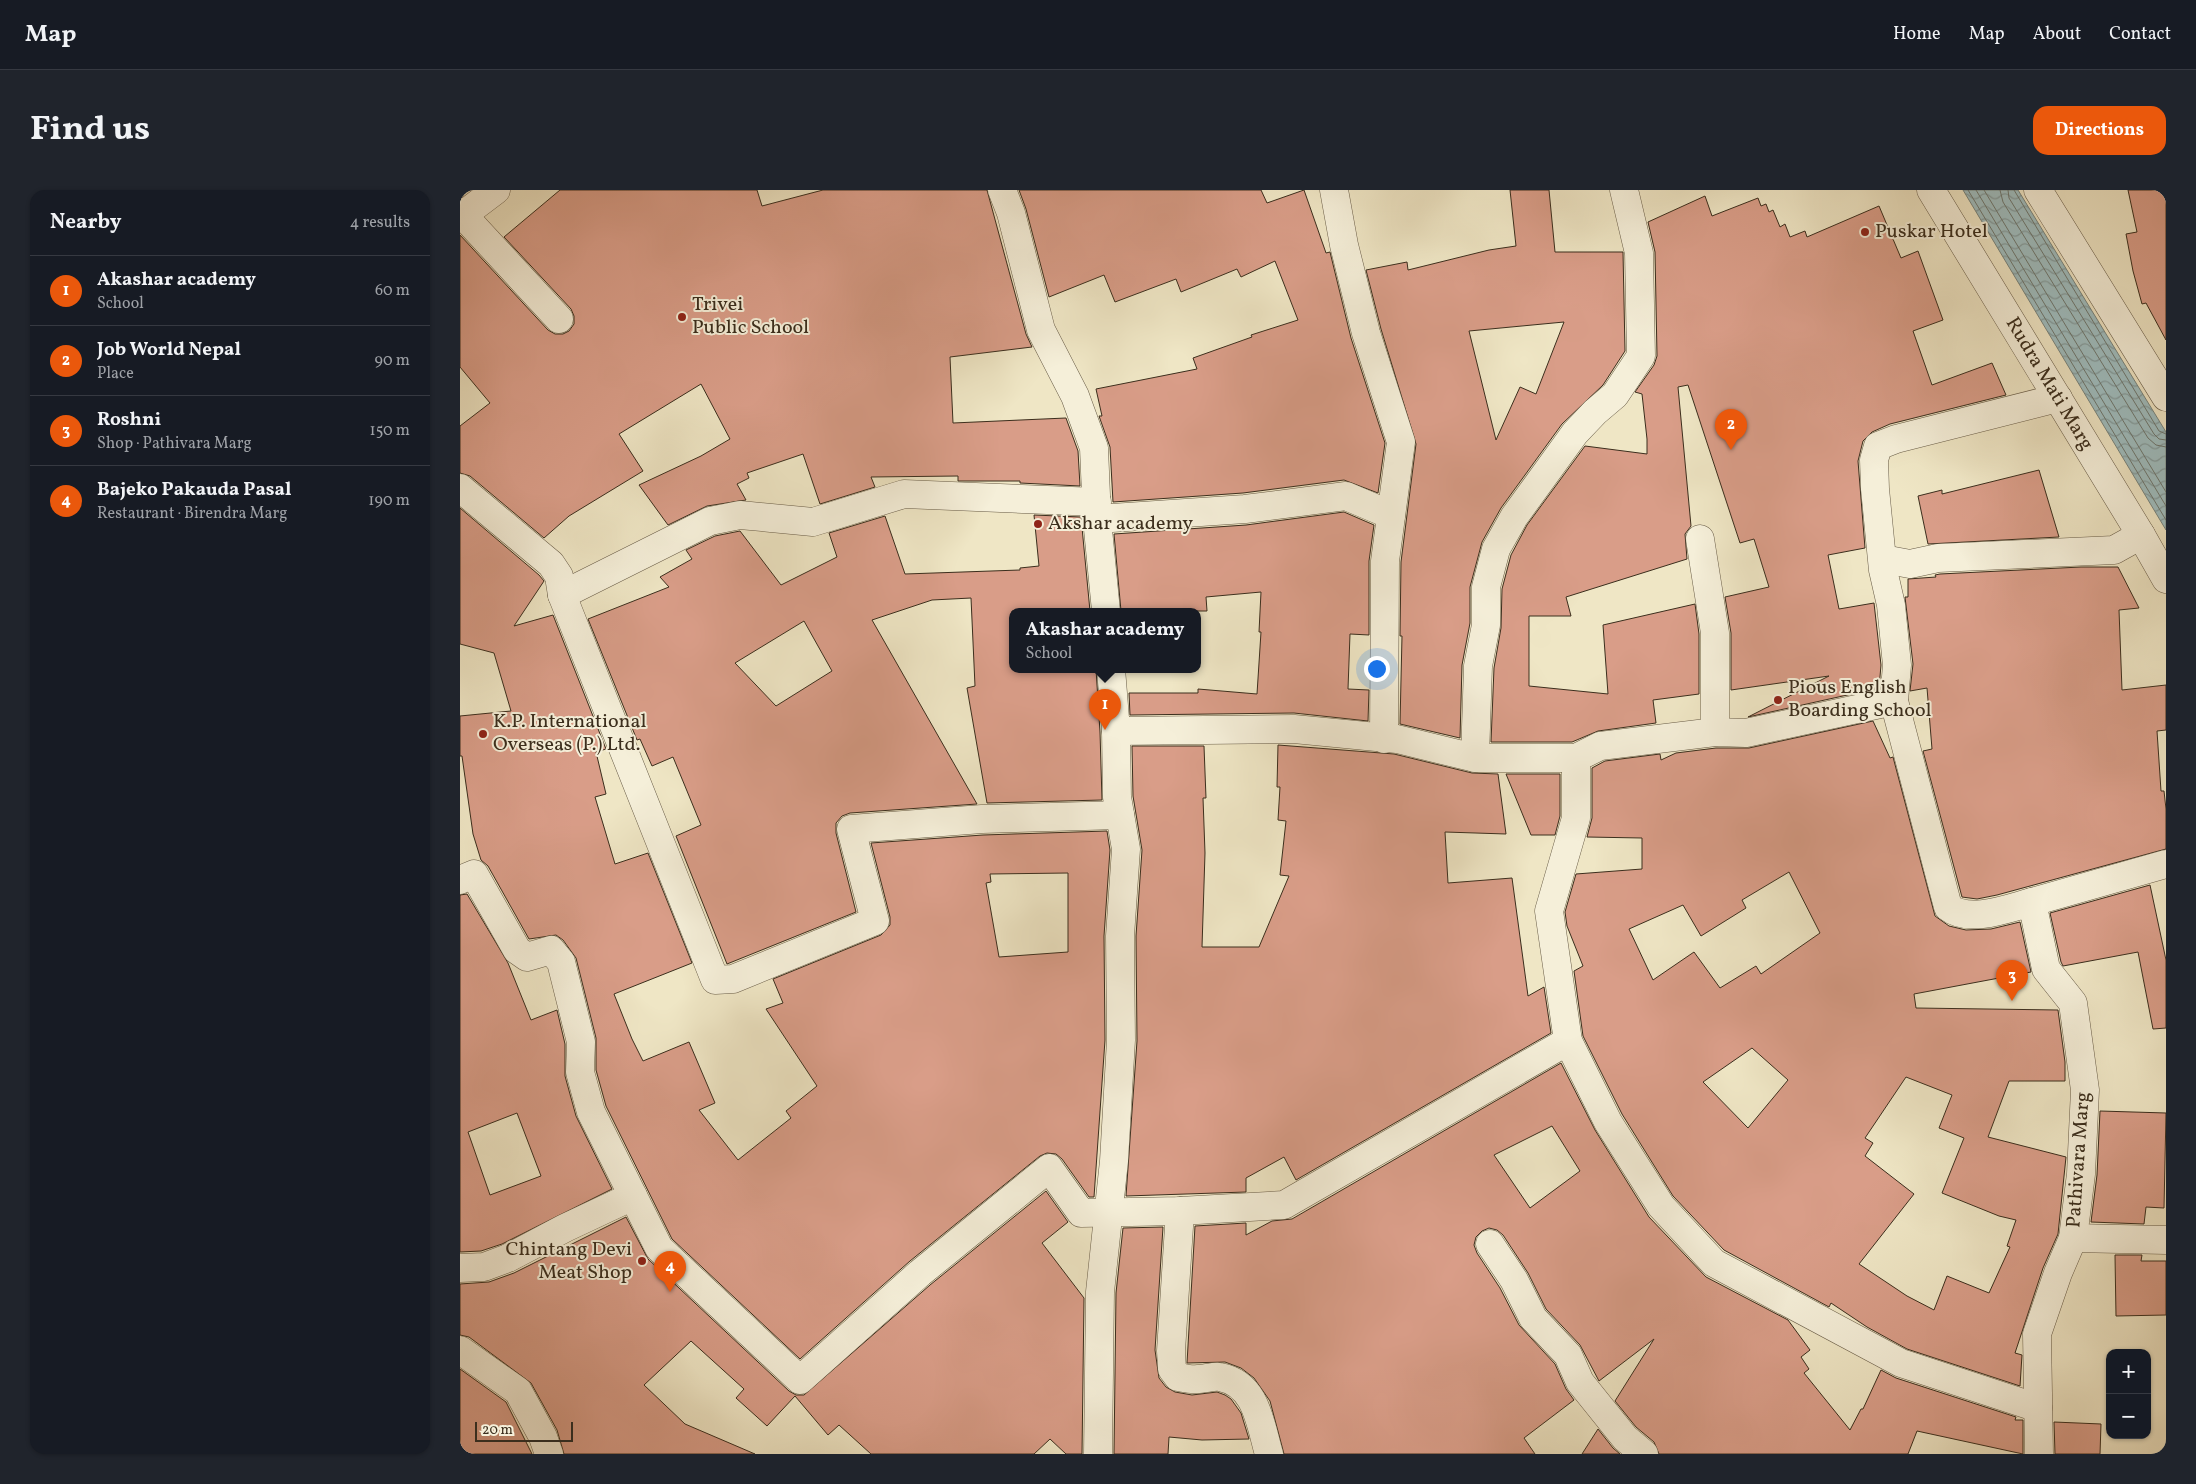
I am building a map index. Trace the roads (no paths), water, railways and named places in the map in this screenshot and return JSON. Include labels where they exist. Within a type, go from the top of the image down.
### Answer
[{"type":"street","points":[[496,190],[462,213],[559,319]]},
{"type":"street","points":[[1002,190],[1011,213],[1041,330],[1075,396],[1094,448],[1097,511],[1106,608]]},
{"type":"street","points":[[1334,190],[1344,246],[1366,332],[1401,442],[1385,561],[1384,739]]},
{"type":"street","points":[[1475,758],[1478,666],[1486,625],[1486,586],[1496,549],[1514,517],[1576,433],[1594,412],[1615,395],[1641,356],[1639,252],[1624,190]]},
{"type":"street","name":"Rudra Mati Marg","points":[[1931,190],[2142,535],[2166,579]]},
{"type":"street","points":[[2038,190],[2166,397]]},
{"type":"street","points":[[2058,398],[1896,439],[1878,446],[1874,460],[1875,489],[1883,570],[1891,605],[1897,665],[1894,701],[1948,907],[1956,913],[1990,912],[2166,864]]},
{"type":"street","points":[[460,488],[551,564],[558,576],[562,595],[715,980],[733,979],[875,921],[851,829],[982,819],[1120,815]]},
{"type":"street","points":[[562,595],[710,521],[740,515],[813,522],[904,494],[1097,511],[1245,509],[1346,496],[1391,515]]},
{"type":"street","points":[[1883,559],[1910,564],[1938,558],[2114,550],[2142,535]]},
{"type":"street","points":[[1700,539],[1715,634],[1714,732]]},
{"type":"street","points":[[1098,1454],[1100,1292],[1109,1212],[1121,1040],[1120,936],[1126,848],[1118,797],[1116,731],[1111,673]]},
{"type":"street","points":[[1116,731],[1294,729],[1397,739],[1475,758],[1576,758],[1600,746],[1714,732],[1746,733],[1894,701]]},
{"type":"street","points":[[1576,758],[1576,818],[1549,911],[1568,1040],[1608,1122],[1661,1206],[1714,1263],[1900,1363],[2038,1408]]},
{"type":"street","points":[[460,880],[474,874],[517,950],[527,957],[550,950],[562,962],[581,1042],[580,1072],[591,1112],[659,1248],[800,1380],[920,1273],[1049,1168],[1081,1214],[1180,1212],[1284,1205],[1568,1040]]},
{"type":"street","name":"Pathivara Marg","points":[[2032,902],[2046,969],[2073,1002],[2085,1090],[2081,1174],[2073,1238],[2058,1273],[2037,1334],[2039,1454]]},
{"type":"street","points":[[460,1268],[484,1267],[508,1258],[564,1228],[633,1196]]},
{"type":"street","points":[[1180,1212],[1171,1351],[1172,1369],[1178,1376],[1196,1380],[1219,1377],[1234,1382],[1244,1389],[1252,1397],[1269,1454]]},
{"type":"street","points":[[2073,1238],[2166,1240]]},
{"type":"street","points":[[1490,1244],[1514,1280],[1533,1318],[1568,1355],[1580,1382],[1620,1431],[1644,1454]]},
{"type":"street","points":[[460,1350],[518,1391],[544,1437],[549,1454]]},
{"type":"water","points":[[1963,190],[2018,190],[2166,432],[2166,530]]},
{"type":"place","name":"Puskar Hotel","points":[[1865,232]]},
{"type":"place","name":"Trivei Public School","points":[[682,317]]},
{"type":"place","name":"Job World Nepal","points":[[1731,450]]},
{"type":"place","name":"Akshar academy","points":[[1038,524]]},
{"type":"place","name":"Pious English Boarding School","points":[[1778,700]]},
{"type":"place","name":"Akashar academy","points":[[1105,730]]},
{"type":"place","name":"K.P. International Overseas (P.) Ltd.","points":[[483,734]]},
{"type":"place","name":"Roshni","points":[[2012,1001]]},
{"type":"place","name":"Chintang Devi Meat Shop","points":[[642,1261]]},
{"type":"place","name":"Bajeko Pakauda Pasal","points":[[670,1292]]}]
